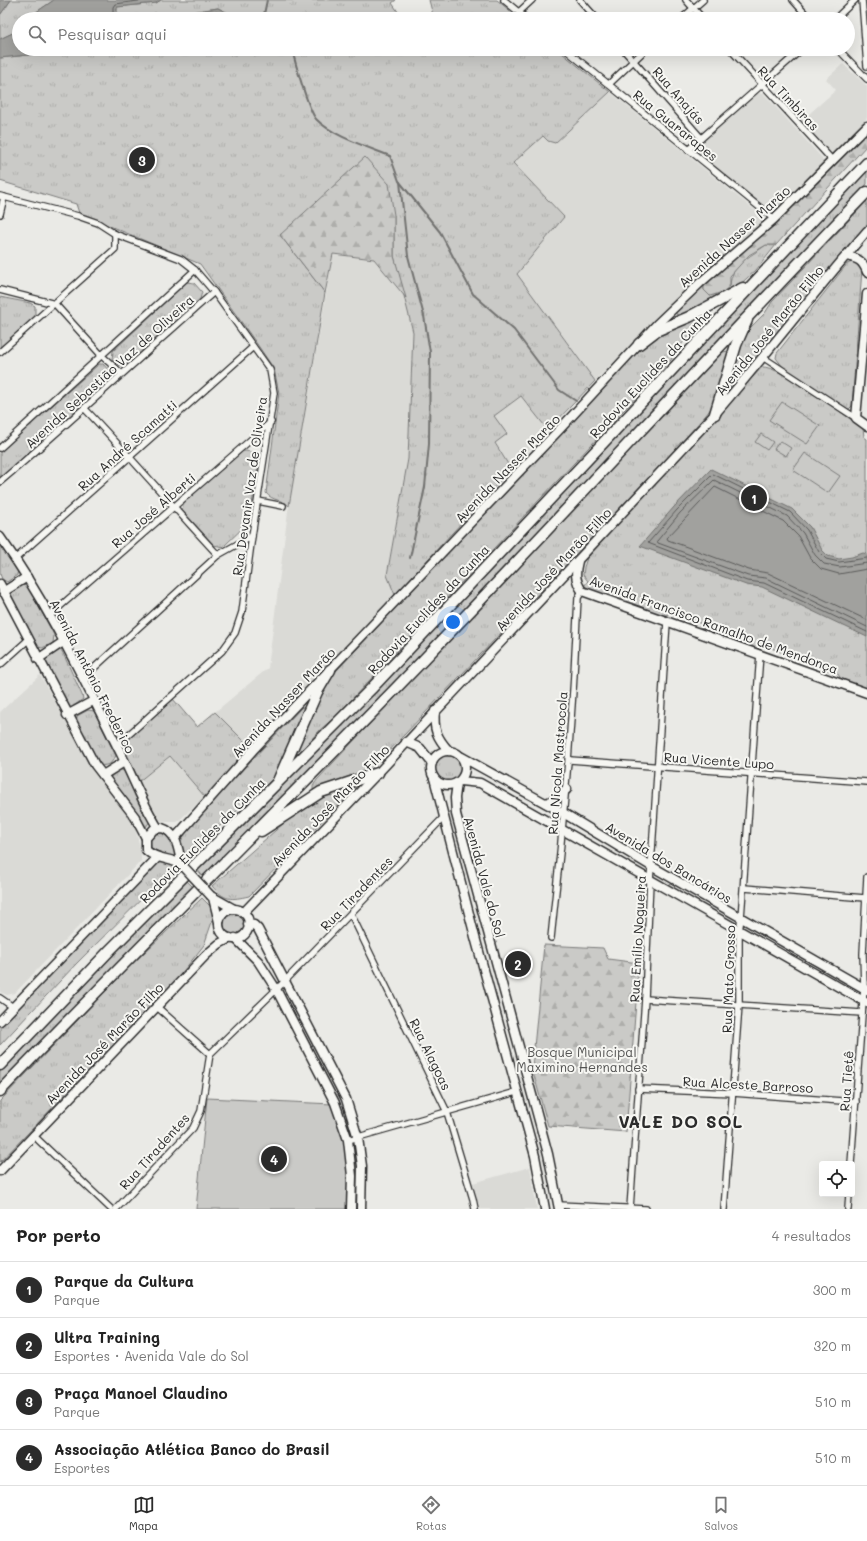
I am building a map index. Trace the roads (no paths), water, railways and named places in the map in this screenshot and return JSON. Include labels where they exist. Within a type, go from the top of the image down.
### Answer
[{"type":"highway","name":"Rodovia Euclides da Cunha","points":[[0,1064],[110,950],[275,787],[371,689],[867,163]]},
{"type":"highway","points":[[0,1091],[123,964],[431,652],[753,309],[867,192]]},
{"type":"highway","points":[[639,344],[656,331],[720,302],[755,281]]},
{"type":"highway","points":[[715,414],[736,345],[753,309]]},
{"type":"highway","points":[[275,787],[317,692],[330,670]]},
{"type":"highway","points":[[250,837],[282,819],[308,800],[322,792],[378,773]]},
{"type":"main road","name":"Avenida Nasser Marão","points":[[175,838],[253,750],[564,425],[657,324],[700,283],[774,219],[867,126]]},
{"type":"main road","name":"Avenida José Marão Filho","points":[[243,913],[378,773],[715,414],[764,358],[867,231]]},
{"type":"main road","points":[[846,256],[858,258],[864,264],[867,272]]},
{"type":"main road","points":[[867,294],[865,338],[856,418],[867,426]]},
{"type":"main road","name":"Avenida Antônio Frederico","points":[[0,537],[27,577],[83,678],[148,812],[158,828],[167,829],[175,838]]},
{"type":"main road","name":"Avenida Francisco Ramalho de Mendonça","points":[[578,560],[575,572],[577,582],[582,590],[667,622],[867,693]]},
{"type":"main road","points":[[27,577],[2,588],[67,715],[95,765],[135,817],[146,838],[146,850],[158,858],[166,859],[183,866],[212,897],[243,913],[248,924],[244,934],[232,938]]},
{"type":"main road","points":[[38,659],[63,642]]},
{"type":"main road","points":[[67,715],[94,701]]},
{"type":"main road","points":[[435,711],[435,731],[441,742],[449,751],[462,757],[466,766],[464,777],[459,782],[447,786],[434,778],[432,774],[432,763],[440,753],[449,751]]},
{"type":"main road","points":[[406,742],[420,748],[432,763]]},
{"type":"main road","name":"Avenida dos Bancários","points":[[462,757],[546,803],[651,866],[865,989]]},
{"type":"main road","points":[[103,775],[124,762]]},
{"type":"main road","name":"Avenida Vale do Sol","points":[[434,778],[443,818],[516,1092],[535,1156],[545,1207]]},
{"type":"main road","name":"Avenida dos Bancários","points":[[459,782],[480,783],[865,1001]]},
{"type":"main road","name":"Avenida Vale do Sol","points":[[459,782],[455,798],[456,814],[548,1154],[558,1207]]},
{"type":"main road","points":[[546,803],[558,798],[567,789]]},
{"type":"main road","points":[[443,818],[456,814]]},
{"type":"main road","points":[[146,838],[150,832],[158,828]]},
{"type":"main road","points":[[175,838],[183,866]]},
{"type":"main road","points":[[0,1021],[158,858]]},
{"type":"main road","points":[[462,889],[475,886]]},
{"type":"main road","points":[[212,897],[221,931],[232,938],[258,961],[276,989],[336,1103],[348,1140],[352,1176],[351,1209]]},
{"type":"main road","points":[[219,923],[222,914],[234,909]]},
{"type":"main road","points":[[248,924],[254,925],[258,929],[284,982],[346,1099],[358,1138],[362,1166],[361,1209]]},
{"type":"main road","points":[[475,936],[488,933]]},
{"type":"main road","name":"Avenida José Marão Filho","points":[[0,1171],[206,955],[219,944],[232,938]]},
{"type":"main road","points":[[292,1019],[301,1014]]},
{"type":"main road","points":[[316,1065],[325,1060]]},
{"type":"main road","points":[[516,1092],[529,1088]]},
{"type":"main road","points":[[545,1207],[558,1207]]},
{"type":"street","points":[[507,1],[519,12],[532,0]]},
{"type":"street","points":[[580,0],[591,12]]},
{"type":"street","points":[[686,0],[697,12]]},
{"type":"street","points":[[689,12],[703,0]]},
{"type":"street","points":[[793,0],[804,12]]},
{"type":"street","points":[[842,12],[855,0]]},
{"type":"street","points":[[862,0],[867,66]]},
{"type":"street","name":"Rua Guararapes","points":[[574,56],[774,219]]},
{"type":"street","name":"Rua Anajás","points":[[630,56],[701,138]]},
{"type":"street","points":[[609,84],[638,56]]},
{"type":"street","name":"Rua Timbiras","points":[[736,56],[833,161]]},
{"type":"street","points":[[688,150],[794,56]]},
{"type":"street","points":[[845,56],[867,79]]},
{"type":"street","points":[[0,214],[2,196]]},
{"type":"street","name":"Rua Devanir Vaz de Oliveira","points":[[2,196],[78,216],[98,223],[116,234],[181,259],[195,270],[214,292],[270,370],[274,393],[271,422],[252,536],[242,612],[235,633],[222,651],[117,746]]},
{"type":"street","points":[[0,352],[115,249],[116,234]]},
{"type":"street","name":"Avenida Sebastião Vaz de Oliveira","points":[[0,448],[195,270]]},
{"type":"street","points":[[0,290],[55,304],[102,356],[121,373]]},
{"type":"street","name":"Avenida Sebastião Vaz de Oliveira","points":[[0,482],[85,409],[121,373],[214,292]]},
{"type":"street","name":"Rua André Scamatti","points":[[15,559],[253,347]]},
{"type":"street","points":[[764,358],[856,418]]},
{"type":"street","points":[[85,409],[130,456],[173,507],[218,555]]},
{"type":"street","name":"Rua José Alberti","points":[[49,616],[271,422]]},
{"type":"street","points":[[258,501],[283,506]]},
{"type":"street","points":[[83,678],[218,555],[252,536]]},
{"type":"street","name":"Rua Nicola Mastrocola","points":[[551,938],[564,830],[570,760],[578,598],[582,590]]},
{"type":"street","name":"Rua Emílio Nogueira","points":[[630,1208],[645,999],[650,880],[667,622]]},
{"type":"street","points":[[0,665],[28,640]]},
{"type":"street","name":"Rua Mato Grosso","points":[[724,1209],[739,1005],[739,931],[742,918],[750,774],[760,654]]},
{"type":"street","name":"Rua Vicente Lupo","points":[[570,760],[867,782]]},
{"type":"street","name":"Rua Tiradentes","points":[[276,989],[351,914],[443,818]]},
{"type":"street","points":[[865,989],[865,898],[867,877]]},
{"type":"street","points":[[744,888],[865,898]]},
{"type":"street","name":"Rua Alagoas","points":[[351,914],[447,1112],[475,1209]]},
{"type":"street","points":[[156,1006],[210,1054],[276,989]]},
{"type":"street","name":"Rua Tietê","points":[[851,1161],[865,989]]},
{"type":"street","points":[[0,998],[13,1007]]},
{"type":"street","points":[[645,999],[862,1013]]},
{"type":"street","name":"Rua Tiradentes","points":[[116,1209],[193,1128],[198,1120],[210,1054]]},
{"type":"street","name":"Rua Alceste Barroso","points":[[638,1089],[733,1093],[856,1102]]},
{"type":"street","points":[[348,1140],[516,1092]]},
{"type":"street","points":[[34,1135],[110,1208]]},
{"type":"street","points":[[848,1209],[849,1197]]},
{"type":"street","points":[[558,1207],[646,1209]]},
{"type":"water","points":[[0,0],[11,0],[0,15]]},
{"type":"water","points":[[54,0],[161,0],[156,3],[117,7],[117,12],[36,12]]},
{"type":"water","points":[[218,8],[226,12],[191,12]]},
{"type":"water","points":[[12,33],[12,56],[18,56],[0,58],[0,39]]},
{"type":"water","points":[[711,469],[792,509],[810,527],[822,550],[828,556],[839,559],[852,557],[863,553],[867,554],[867,637],[762,587],[746,585],[640,546],[674,507]]},
{"type":"waterway","points":[[264,12],[267,0]]},
{"type":"waterway","points":[[294,56],[306,96],[316,119],[331,131],[390,156],[399,181],[440,232],[473,294],[514,330],[559,390],[576,401]]},
{"type":"waterway","points":[[400,182],[408,256],[424,316],[430,352],[429,444],[425,487],[410,558]]},
{"type":"place","name":"Praça Manoel Claudino","points":[[142,160]]},
{"type":"place","name":"Parque da Cultura","points":[[754,498]]},
{"type":"place","name":"Ultra Training","points":[[518,964]]},
{"type":"place","name":"Associação Atlética Banco do Brasil","points":[[274,1159]]},
{"type":"district","name":"VALE DO SOL","points":[[681,1121]]},
{"type":"park label","name":"Bosque Municipal Maximino Hernandes","points":[[582,1058]]}]
